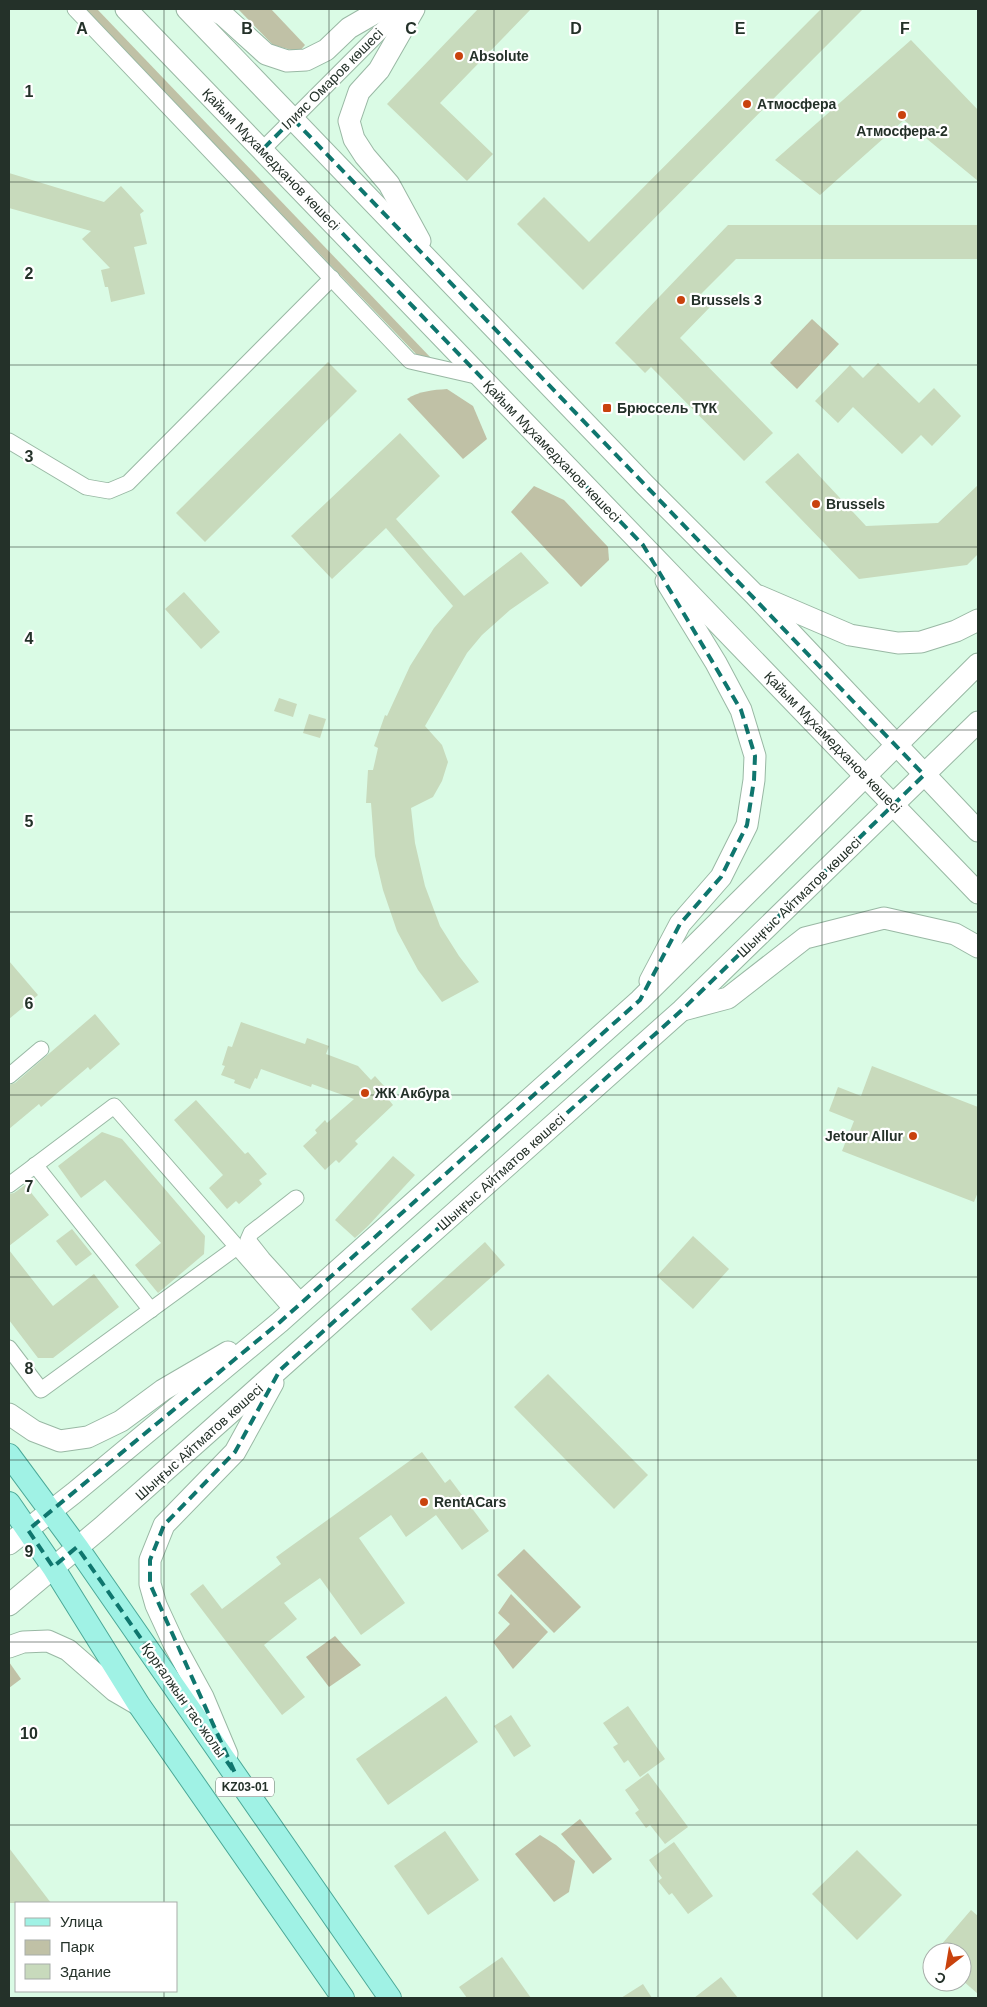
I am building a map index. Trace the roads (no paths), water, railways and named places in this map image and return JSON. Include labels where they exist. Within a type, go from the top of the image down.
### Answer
[{"type":"main road","name":"Қайым Мұхамедханов көшесі","points":[[126,9],[978,893]]},
{"type":"main road","points":[[187,9],[645,485],[754,594],[978,831]]},
{"type":"main road","points":[[212,9],[223,15],[266,54],[287,61],[306,60],[326,50],[349,28],[382,9]]},
{"type":"main road","points":[[414,9],[379,70],[359,92],[349,120],[354,139],[365,156],[389,184],[434,265]]},
{"type":"main road","points":[[640,1000],[680,924],[721,877],[747,824],[754,780],[755,756],[741,710],[716,663],[643,545]]},
{"type":"main road","points":[[754,594],[850,635],[898,643],[921,642],[956,631],[978,620]]},
{"type":"main road","points":[[9,1544],[291,1312],[640,1000],[978,664]]},
{"type":"main road","name":"Шыңғыс Айтматов көшесі","points":[[9,1605],[102,1528],[682,1010],[978,722]]},
{"type":"main road","points":[[682,1010],[728,998],[805,938],[884,918],[955,934],[978,946]]},
{"type":"main road","points":[[9,1414],[34,1431],[60,1441],[88,1437],[121,1421],[163,1390],[291,1312]]},
{"type":"main road","points":[[235,1773],[204,1696],[174,1644],[156,1605],[150,1584],[150,1560],[164,1525],[235,1452],[280,1370]]},
{"type":"main road","name":"Қорғалжын тас жолы","points":[[9,1455],[77,1547],[390,1998]]},
{"type":"main road","name":"KZ03-01","points":[[9,1503],[53,1567],[139,1705],[342,1998]]},
{"type":"main road","points":[[9,1647],[23,1642],[48,1641],[68,1650],[115,1691],[139,1705]]},
{"type":"street","points":[[75,9],[410,361],[482,378]]},
{"type":"street","name":"Ілияс Омаров көшесі","points":[[262,150],[402,9]]},
{"type":"street","points":[[9,441],[86,487],[109,491],[128,483],[332,278]]},
{"type":"street","points":[[9,1076],[41,1049]]},
{"type":"street","points":[[9,1185],[114,1106],[291,1312]]},
{"type":"street","points":[[35,1165],[151,1310]]},
{"type":"street","points":[[291,1312],[263,1259],[248,1240],[251,1232],[296,1198]]},
{"type":"street","points":[[9,1348],[41,1390],[237,1248]]},
{"type":"place","name":"Absolute","points":[[459,56]]},
{"type":"place","name":"Атмосфера","points":[[747,104]]},
{"type":"place","name":"Атмосфера-2","points":[[902,115]]},
{"type":"place","name":"Brussels 3","points":[[681,300]]},
{"type":"place","name":"Брюссель ТҮК","points":[[607,408]]},
{"type":"place","name":"Brussels","points":[[816,504]]},
{"type":"place","name":"ЖК Акбура","points":[[365,1093]]},
{"type":"place","name":"Jetour Allur","points":[[913,1136]]},
{"type":"place","name":"RentACars","points":[[424,1502]]}]
